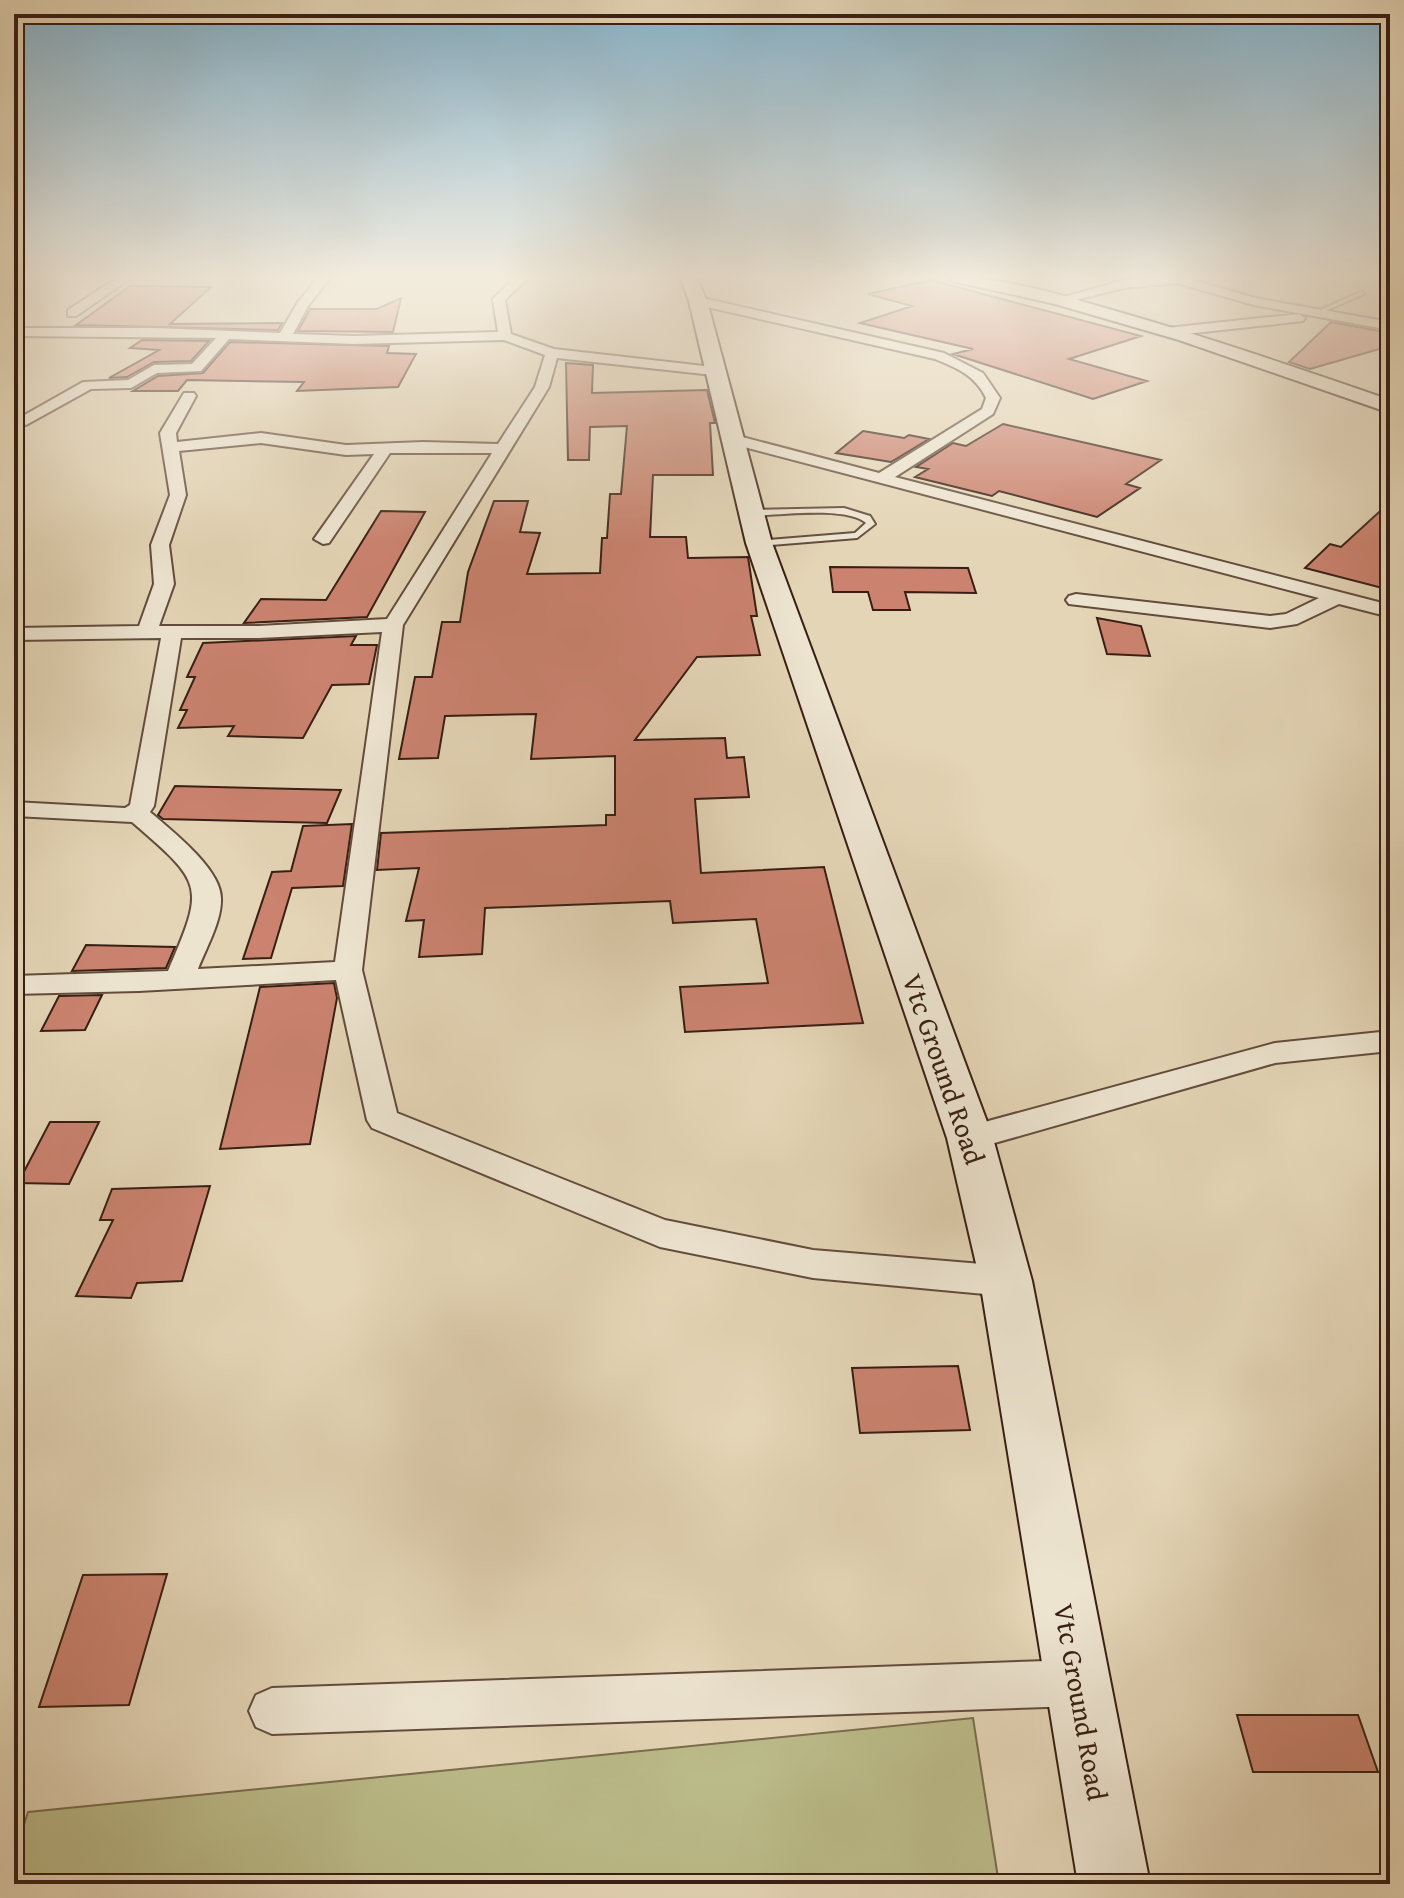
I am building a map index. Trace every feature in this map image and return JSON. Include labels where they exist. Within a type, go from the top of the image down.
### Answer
[{"type":"street","points":[[26,420],[88,385],[131,384],[154,369],[198,366]]},
{"type":"street","points":[[548,366],[542,387],[393,625],[348,970],[383,1120],[660,1233],[813,1264],[1006,1281]]},
{"type":"street","points":[[664,366],[713,371]]},
{"type":"street","name":"Vtc Ground Road","points":[[712,366],[755,528],[970,1138],[1006,1281],[1114,1884]]},
{"type":"street","points":[[882,478],[988,411],[993,398],[986,380],[963,366]]},
{"type":"street","points":[[1249,366],[1390,416]]},
{"type":"street","points":[[1267,366],[1390,407]]},
{"type":"street","points":[[147,632],[164,584],[160,545],[178,495],[168,433],[189,396]]},
{"type":"street","points":[[171,447],[261,438],[346,450],[503,449]]},
{"type":"street","points":[[731,439],[1387,612]]},
{"type":"street","points":[[323,539],[385,449]]},
{"type":"street","points":[[1076,600],[1270,622],[1290,620],[1337,597]]},
{"type":"street","points":[[14,634],[259,632],[393,625]]},
{"type":"street","points":[[136,813],[142,806],[172,632]]},
{"type":"street","points":[[14,809],[101,815],[136,813],[163,836],[202,879],[208,895],[180,978]]},
{"type":"street","points":[[14,985],[348,970]]},
{"type":"street","points":[[970,1138],[1275,1053],[1390,1041]]},
{"type":"street","points":[[272,1711],[1077,1683]]},
{"type":"lane","points":[[844,511],[867,518],[871,524],[857,535],[755,528],[844,511]]},
{"type":"green space","points":[[973,1718],[999,1884],[14,1884],[14,1856],[28,1812]]},
{"type":"building","points":[[131,366],[148,366],[127,377],[109,378]]},
{"type":"building","points":[[209,366],[410,366],[398,387],[297,391],[304,382],[187,380],[178,391],[133,391],[158,376],[203,373]]},
{"type":"building","points":[[566,366],[593,366],[592,393],[707,390],[715,423],[710,423],[713,475],[653,475],[650,537],[686,537],[688,558],[748,557],[757,616],[751,616],[760,655],[697,657],[635,740],[725,738],[727,758],[744,757],[749,797],[695,799],[701,873],[824,867],[863,1023],[685,1032],[680,987],[768,983],[756,919],[673,923],[670,901],[485,908],[482,954],[419,957],[424,920],[406,921],[419,868],[377,870],[381,833],[606,825],[606,815],[615,815],[615,756],[531,759],[536,714],[445,716],[438,758],[399,759],[415,677],[432,677],[442,622],[460,622],[468,572],[494,501],[528,501],[520,532],[540,533],[527,574],[600,573],[602,538],[607,538],[610,494],[621,494],[627,426],[590,427],[589,460],[568,460]]},
{"type":"building","points":[[989,366],[1092,366],[1147,381],[1093,399]]},
{"type":"building","points":[[1003,424],[1161,460],[1126,484],[1140,488],[1097,517],[999,491],[992,496],[915,477],[928,469],[916,467],[953,443],[966,446]]},
{"type":"building","points":[[863,431],[929,439],[891,462],[836,453]]},
{"type":"building","points":[[1390,502],[1390,590],[1305,568],[1330,544],[1341,547]]},
{"type":"building","points":[[381,511],[425,512],[367,617],[244,623],[261,599],[326,600]]},
{"type":"building","points":[[830,567],[968,568],[976,593],[905,592],[910,610],[873,610],[868,592],[833,592]]},
{"type":"building","points":[[1097,618],[1141,626],[1150,656],[1107,654]]},
{"type":"building","points":[[356,636],[351,645],[377,645],[369,684],[332,685],[303,738],[228,736],[234,726],[178,728],[187,710],[180,710],[195,677],[187,677],[203,643]]},
{"type":"building","points":[[175,786],[341,790],[327,823],[163,819],[158,815]]},
{"type":"building","points":[[352,824],[343,886],[292,888],[271,958],[243,959],[272,872],[291,871],[303,826]]},
{"type":"building","points":[[86,945],[175,947],[166,968],[72,971]]},
{"type":"building","points":[[334,983],[337,998],[310,1144],[220,1149],[260,987]]},
{"type":"building","points":[[102,995],[85,1030],[41,1031],[59,996]]},
{"type":"building","points":[[50,1122],[99,1122],[69,1184],[18,1183]]},
{"type":"building","points":[[210,1186],[182,1281],[137,1283],[131,1298],[76,1296],[113,1220],[100,1220],[112,1189]]},
{"type":"building","points":[[958,1366],[970,1430],[860,1433],[852,1368]]},
{"type":"building","points":[[167,1574],[129,1705],[39,1707],[83,1575]]},
{"type":"building","points":[[1237,1715],[1358,1715],[1378,1772],[1253,1772]]}]
